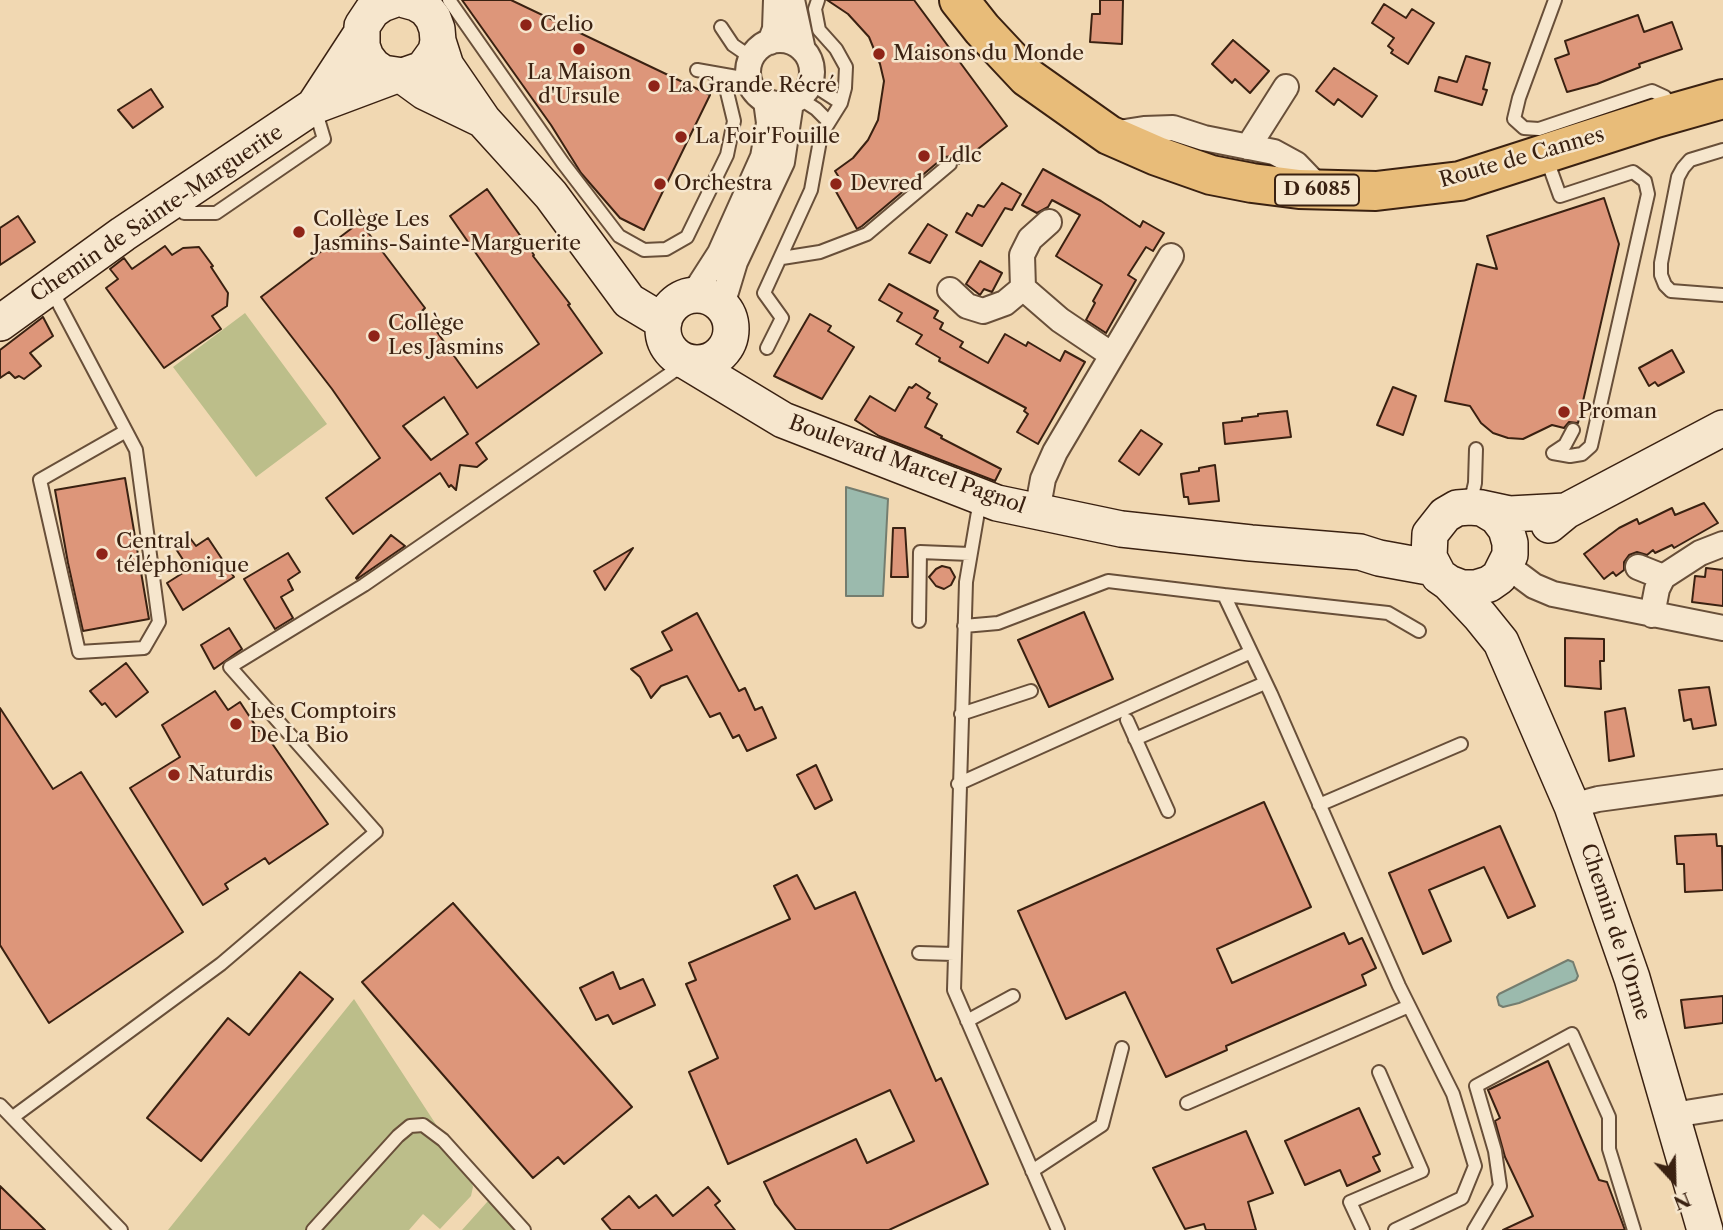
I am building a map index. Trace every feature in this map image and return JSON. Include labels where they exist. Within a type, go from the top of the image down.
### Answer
[{"type":"main road","name":"Route de Cannes","points":[[960,0],[982,29],[1027,77],[1110,135],[1157,156],[1211,175],[1252,183],[1321,190],[1376,191],[1460,181],[1674,112],[1723,99]]},
{"type":"street","points":[[775,0],[775,29],[750,64],[757,94],[774,104],[800,94]]},
{"type":"street","points":[[690,305],[735,262],[782,162],[800,94],[811,65],[803,50],[792,0]]},
{"type":"street","points":[[415,1],[433,18],[446,66],[483,120],[551,195],[629,301],[690,305],[731,322],[728,345],[721,354],[699,363],[687,362],[678,358],[666,342],[690,305],[720,253],[763,157],[769,124],[766,101]]},
{"type":"street","name":"Chemin de Sainte-Marguerite","points":[[314,106],[362,20],[382,4],[415,1]]},
{"type":"street","points":[[362,20],[366,57],[373,66],[383,73],[399,76],[425,92],[483,120]]},
{"type":"street","name":"Chemin de Sainte-Marguerite","points":[[0,323],[49,286],[314,106],[423,69],[431,61],[438,41]]},
{"type":"street","points":[[750,64],[788,41],[803,50]]},
{"type":"street","points":[[1248,147],[1286,87]]},
{"type":"street","points":[[1110,135],[1144,129],[1173,128],[1204,138],[1274,152],[1296,164],[1321,190]]},
{"type":"street","points":[[1049,222],[1030,239],[1022,255],[1023,288],[1060,320],[1112,355]]},
{"type":"street","points":[[1037,512],[1042,479],[1055,452],[1171,256]]},
{"type":"street","points":[[950,289],[968,306],[983,311],[1005,303],[1023,288]]},
{"type":"street","points":[[728,345],[751,400]]},
{"type":"street","name":"Boulevard Marcel Pagnol","points":[[687,362],[783,420],[981,496],[1037,512],[1121,529],[1360,552],[1441,576]]},
{"type":"street","points":[[1566,511],[1510,514],[1465,510],[1437,522],[1430,534],[1429,557],[1441,576],[1462,588],[1476,589],[1489,584],[1566,511],[1723,428]]},
{"type":"street","points":[[1465,510],[1497,517],[1506,529],[1510,543],[1505,566]]},
{"type":"street","name":"Boulevard Marcel Pagnol","points":[[1360,552],[1465,510]]},
{"type":"street","points":[[1652,615],[1657,589],[1663,577],[1700,554],[1723,544]]},
{"type":"street","points":[[1505,566],[1534,586],[1553,594],[1723,628]]},
{"type":"street","name":"Chemin de l'Orme","points":[[1501,642],[1505,566]]},
{"type":"street","points":[[1638,567],[1663,577]]},
{"type":"street","name":"Chemin de l'Orme","points":[[1441,576],[1501,642],[1572,806],[1632,978],[1705,1230]]},
{"type":"street","points":[[1572,806],[1598,799],[1723,782]]},
{"type":"street","points":[[1673,1115],[1723,1108]]},
{"type":"lane","points":[[767,348],[782,318],[764,293],[811,190],[821,135],[841,103],[845,88],[846,67],[836,49],[820,30],[815,9],[818,0]]},
{"type":"lane","points":[[1555,0],[1514,119],[1524,128],[1539,129],[1652,91],[1665,97],[1674,112]]},
{"type":"lane","points":[[415,1],[563,163],[619,236],[644,250],[666,249],[687,237],[727,155],[734,121],[727,92],[750,64]]},
{"type":"lane","points":[[721,27],[750,64]]},
{"type":"lane","points":[[697,70],[750,64]]},
{"type":"lane","points":[[800,94],[841,103]]},
{"type":"lane","points":[[800,94],[829,121]]},
{"type":"lane","points":[[1723,150],[1690,160],[1678,177],[1661,263],[1661,275],[1671,291],[1723,295]]},
{"type":"lane","points":[[1545,154],[1560,196],[1633,172],[1645,181],[1648,194],[1591,446],[1582,454],[1570,457],[1553,453],[1565,445],[1573,430]]},
{"type":"lane","points":[[782,258],[820,252],[867,234],[950,164]]},
{"type":"lane","points":[[49,286],[126,431],[136,450],[159,622],[144,648],[79,652],[40,480],[126,431]]},
{"type":"lane","points":[[13,1117],[221,964],[376,832],[230,667],[364,584],[687,362]]},
{"type":"lane","points":[[1465,510],[1475,484],[1476,449]]},
{"type":"lane","points":[[981,496],[965,582],[954,990],[1058,1230]]},
{"type":"lane","points":[[919,621],[920,552],[971,554]]},
{"type":"lane","points":[[964,626],[998,623],[1108,581],[1388,613],[1419,631]]},
{"type":"lane","points":[[1224,595],[1409,1006],[1453,1094],[1475,1166],[1462,1198],[1395,1230]]},
{"type":"lane","points":[[958,784],[1251,652]]},
{"type":"lane","points":[[1135,739],[1265,682]]},
{"type":"lane","points":[[961,714],[1031,691]]},
{"type":"lane","points":[[1127,720],[1168,811]]},
{"type":"lane","points":[[1319,805],[1461,744]]},
{"type":"lane","points":[[919,953],[954,954]]},
{"type":"lane","points":[[967,1021],[1013,996]]},
{"type":"lane","points":[[1187,1103],[1409,1006]]},
{"type":"lane","points":[[1474,1230],[1500,1186],[1495,1151],[1476,1086],[1572,1034],[1609,1117],[1609,1149],[1634,1230]]},
{"type":"lane","points":[[1032,1171],[1102,1125],[1122,1048]]},
{"type":"lane","points":[[1363,1230],[1350,1202],[1422,1171],[1379,1072]]},
{"type":"lane","points":[[0,1105],[121,1230]]},
{"type":"lane","points":[[313,1230],[398,1136],[410,1126],[423,1125],[443,1140],[524,1230]]},
{"type":"green space","points":[[245,313],[327,424],[256,477],[173,367]]},
{"type":"green space","points":[[354,999],[471,1178],[471,1196],[440,1229],[423,1214],[409,1230],[168,1230]]},
{"type":"green space","points":[[488,1201],[494,1203],[518,1230],[462,1230]]},
{"type":"shaded area","points":[[846,487],[888,499],[883,596],[846,596]]},
{"type":"shaded area","points":[[1568,960],[1573,962],[1578,976],[1576,980],[1519,1003],[1503,1007],[1499,1005],[1499,994]]},
{"type":"building","points":[[462,0],[511,0],[710,95],[644,230],[620,218],[581,173],[551,125]]},
{"type":"building","points":[[827,0],[914,0],[1007,126],[959,164],[954,156],[944,157],[857,229],[834,188],[838,186],[836,182],[840,179],[835,171],[853,158],[868,140],[878,120],[884,81],[869,37],[848,14]]},
{"type":"building","points":[[1100,0],[1123,0],[1122,44],[1090,42],[1092,14],[1100,14]]},
{"type":"building","points":[[1384,4],[1406,18],[1412,9],[1434,23],[1408,64],[1391,53],[1393,50],[1388,46],[1394,38],[1372,23]]},
{"type":"building","points":[[1638,15],[1644,32],[1672,22],[1682,49],[1639,64],[1640,67],[1597,84],[1567,92],[1555,59],[1569,54],[1565,41]]},
{"type":"building","points":[[1233,40],[1269,71],[1250,93],[1235,79],[1232,83],[1212,64]]},
{"type":"building","points":[[1466,56],[1490,63],[1483,89],[1487,90],[1482,105],[1435,91],[1439,77],[1457,82]]},
{"type":"building","points":[[1334,68],[1377,96],[1362,117],[1338,99],[1334,105],[1316,91]]},
{"type":"building","points":[[151,89],[163,107],[133,128],[118,110]]},
{"type":"building","points":[[1043,169],[1101,201],[1140,227],[1143,221],[1164,233],[1153,251],[1146,247],[1128,275],[1136,280],[1106,333],[1086,320],[1102,285],[1056,256],[1080,215],[1052,200],[1048,207],[1037,213],[1022,205]]},
{"type":"building","points":[[1002,183],[1021,194],[1012,210],[1005,208],[982,246],[956,232],[967,213],[972,216],[978,205],[984,207]]},
{"type":"building","points":[[487,189],[602,353],[476,443],[487,459],[477,467],[460,465],[456,490],[451,485],[449,487],[440,473],[353,534],[326,498],[380,458],[332,389],[261,297],[360,222],[425,308],[422,311],[477,388],[539,344],[450,216]],"holes":[[[444,397],[468,434],[431,460],[403,426]]]},
{"type":"building","points":[[1604,198],[1619,244],[1578,423],[1569,422],[1564,428],[1552,425],[1523,439],[1493,433],[1481,423],[1470,406],[1445,401],[1477,264],[1497,269],[1487,236]]},
{"type":"building","points":[[18,216],[35,242],[0,265],[0,228]]},
{"type":"building","points":[[928,224],[947,235],[930,263],[909,253]]},
{"type":"building","points":[[165,246],[172,255],[183,248],[199,247],[228,293],[227,306],[212,316],[221,329],[164,368],[106,288],[118,279],[110,269],[124,258],[132,269]]},
{"type":"building","points":[[980,261],[1002,273],[992,292],[984,289],[980,295],[966,284]]},
{"type":"building","points":[[889,284],[938,311],[934,318],[943,323],[940,329],[963,342],[960,347],[988,363],[1005,334],[1026,346],[1028,342],[1060,361],[1065,351],[1085,362],[1038,444],[1017,432],[1028,414],[1024,411],[1026,408],[939,361],[940,358],[916,344],[922,335],[897,321],[902,313],[879,300]]},
{"type":"building","points":[[810,314],[831,326],[828,331],[854,347],[822,399],[774,376]]},
{"type":"building","points":[[43,317],[53,336],[30,353],[41,366],[24,379],[19,376],[15,378],[9,372],[0,378],[0,350]]},
{"type":"building","points":[[1672,350],[1684,372],[1658,386],[1655,382],[1649,386],[1639,368]]},
{"type":"building","points":[[916,384],[930,393],[927,398],[937,404],[925,427],[1001,469],[995,481],[879,436],[855,420],[870,396],[895,411],[909,387],[912,388]]},
{"type":"building","points":[[1393,387],[1416,396],[1403,435],[1377,425]]},
{"type":"building","points":[[1287,411],[1291,437],[1225,444],[1223,423],[1242,421],[1242,418],[1258,414]]},
{"type":"building","points":[[1141,430],[1162,444],[1139,475],[1119,461]]},
{"type":"building","points":[[1215,465],[1219,501],[1189,504],[1188,497],[1184,497],[1181,474]]},
{"type":"building","name":"Central téléphonique","points":[[125,478],[149,619],[83,631],[55,490]]},
{"type":"building","points":[[1704,503],[1718,523],[1674,548],[1672,545],[1655,553],[1653,550],[1647,555],[1637,552],[1629,555],[1624,562],[1624,570],[1616,576],[1613,572],[1604,579],[1584,554],[1619,528],[1637,519],[1639,524],[1672,508],[1675,515]]},
{"type":"building","points":[[893,528],[905,528],[908,577],[891,577]]},
{"type":"building","points":[[391,535],[405,546],[357,579],[356,578]]},
{"type":"building","points":[[190,538],[196,546],[208,538],[234,577],[183,610],[167,583],[189,569],[176,549]]},
{"type":"building","points":[[633,548],[605,590],[594,571]]},
{"type":"building","points":[[288,553],[300,572],[288,580],[293,590],[281,597],[293,618],[275,629],[244,579]]},
{"type":"building","points":[[942,566],[950,568],[955,577],[951,585],[944,589],[936,586],[929,577]]},
{"type":"building","points":[[1706,568],[1723,570],[1723,606],[1692,602],[1695,576],[1705,577]]},
{"type":"building","points":[[1084,612],[1113,679],[1049,707],[1018,640]]},
{"type":"building","points":[[697,613],[739,691],[745,688],[755,710],[762,707],[776,738],[747,751],[739,735],[733,738],[720,713],[710,717],[687,676],[661,686],[651,698],[640,677],[631,669],[672,650],[662,632]]},
{"type":"building","points":[[229,628],[242,649],[214,669],[201,645]]},
{"type":"building","points":[[1565,638],[1604,639],[1604,661],[1600,661],[1601,689],[1565,686]]},
{"type":"building","points":[[126,663],[148,692],[116,717],[105,703],[102,705],[90,691]]},
{"type":"building","points":[[1709,687],[1716,725],[1693,729],[1691,719],[1684,721],[1679,690]]},
{"type":"building","points":[[215,691],[228,710],[240,702],[328,824],[269,864],[265,858],[225,884],[228,889],[203,905],[130,788],[180,757],[162,725]]},
{"type":"building","points":[[0,708],[53,789],[81,772],[183,932],[49,1023],[0,945]]},
{"type":"building","points":[[1625,708],[1634,756],[1609,761],[1605,712]]},
{"type":"building","points":[[816,765],[832,800],[815,809],[797,775]]},
{"type":"building","points":[[1264,802],[1311,907],[1217,949],[1232,983],[1344,933],[1349,944],[1362,938],[1376,968],[1362,975],[1366,985],[1226,1046],[1227,1050],[1166,1077],[1125,992],[1066,1019],[1018,911]]},
{"type":"building","points":[[1500,826],[1535,906],[1508,918],[1484,867],[1429,890],[1451,941],[1423,954],[1389,873]]},
{"type":"building","points":[[1716,834],[1717,846],[1722,846],[1723,890],[1685,892],[1684,864],[1677,864],[1675,836]]},
{"type":"building","points":[[797,875],[815,909],[855,892],[936,1081],[941,1078],[988,1184],[889,1230],[796,1230],[775,1204],[764,1182],[856,1139],[867,1163],[914,1141],[890,1090],[728,1164],[689,1072],[718,1058],[686,984],[696,980],[689,963],[790,919],[774,886]]},
{"type":"building","points":[[453,903],[632,1107],[564,1164],[558,1157],[533,1178],[362,982]]},
{"type":"building","points":[[300,972],[333,999],[201,1161],[147,1118],[228,1018],[249,1035]]},
{"type":"building","points":[[613,972],[620,989],[643,979],[655,1005],[613,1024],[608,1015],[596,1020],[580,988]]},
{"type":"building","points":[[1723,996],[1723,1023],[1685,1028],[1681,1000]]},
{"type":"building","points":[[1548,1061],[1599,1180],[1607,1182],[1625,1230],[1503,1230],[1533,1216],[1505,1157],[1495,1121],[1500,1118],[1488,1090]]},
{"type":"building","points":[[1359,1108],[1380,1154],[1373,1157],[1380,1171],[1347,1186],[1340,1170],[1305,1185],[1285,1141]]},
{"type":"building","points":[[1246,1131],[1273,1193],[1248,1202],[1256,1230],[1206,1230],[1204,1224],[1185,1229],[1153,1168]]},
{"type":"building","points":[[0,1186],[45,1230],[0,1230]]},
{"type":"building","points":[[708,1187],[720,1201],[715,1205],[735,1230],[611,1230],[602,1219],[629,1196],[639,1208],[656,1195],[673,1216]]},
{"type":"place","name":"Celio","points":[[526,25]]},
{"type":"place","name":"La Maison d'Ursule","points":[[579,49]]},
{"type":"place","name":"Maisons du Monde","points":[[879,54]]},
{"type":"place","name":"La Grande Récré","points":[[654,86]]},
{"type":"place","name":"La Foir'Fouille","points":[[681,137]]},
{"type":"place","name":"Ldlc","points":[[924,156]]},
{"type":"place","name":"Orchestra","points":[[660,184]]},
{"type":"place","name":"Devred","points":[[836,184]]},
{"type":"place","name":"Collège Les Jasmins-Sainte-Marguerite","points":[[299,232]]},
{"type":"place","name":"Collège Les Jasmins","points":[[374,336]]},
{"type":"place","name":"Proman","points":[[1564,412]]},
{"type":"place","name":"Central téléphonique","points":[[102,554]]},
{"type":"place","name":"Les Comptoirs De La Bio","points":[[236,724]]},
{"type":"place","name":"Naturdis","points":[[174,775]]}]
